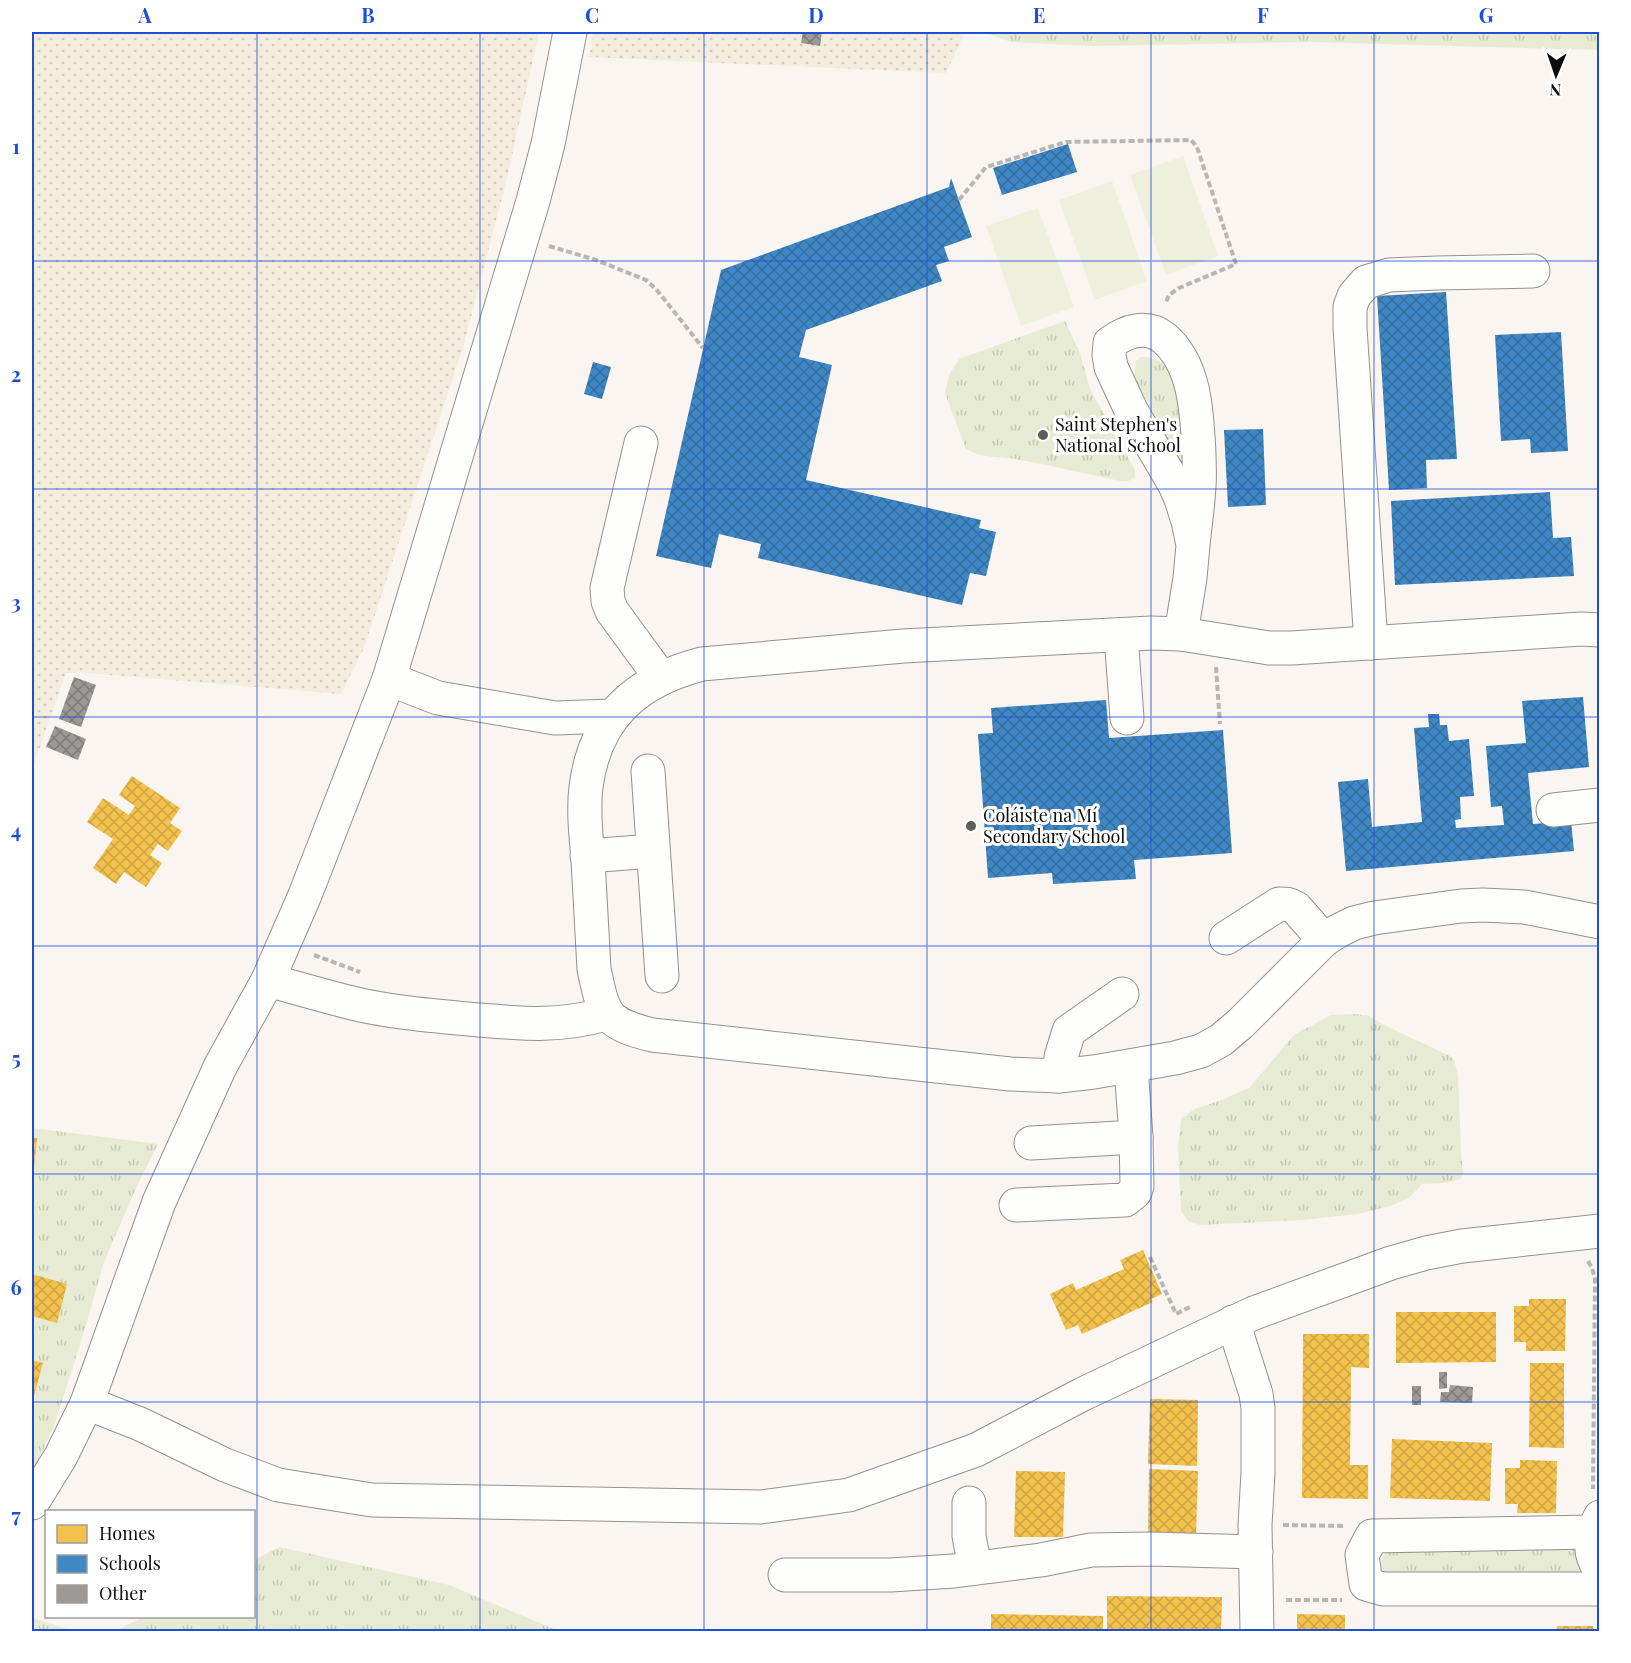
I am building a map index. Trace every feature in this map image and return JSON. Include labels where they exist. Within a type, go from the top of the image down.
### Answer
[{"type":"street","points":[[32,1503],[61,1456],[87,1403],[159,1202],[220,1067],[268,980],[305,895],[389,679],[522,238],[548,144],[570,32]]},
{"type":"street","points":[[1371,643],[1350,328],[1350,307],[1354,296],[1366,282],[1389,276],[1533,271]]},
{"type":"street","points":[[1181,634],[1190,578],[1200,483],[1195,405],[1188,374],[1173,346],[1158,333],[1140,330],[1124,333],[1110,343],[1108,355],[1111,367],[1131,410],[1175,485],[1188,521],[1193,545]]},
{"type":"street","points":[[641,443],[607,588],[608,601],[623,626],[661,678]]},
{"type":"street","points":[[1599,630],[1581,628],[1322,647],[1269,648],[1181,634],[1151,633],[903,646],[702,664],[678,670],[646,686],[612,716],[593,755],[586,788],[585,816],[594,969],[606,1014],[618,1024],[652,1035],[1010,1074],[1059,1076],[1131,1066],[1201,1051],[1221,1040],[1240,1024],[1324,940],[1353,923],[1374,918],[1483,905],[1524,907],[1599,922]]},
{"type":"street","points":[[1121,635],[1127,718]]},
{"type":"street","points":[[389,679],[438,698],[555,718],[612,716]]},
{"type":"street","points":[[648,771],[662,976]]},
{"type":"street","points":[[1553,810],[1599,805]]},
{"type":"street","points":[[588,856],[653,851]]},
{"type":"street","points":[[1226,938],[1280,904],[1287,904],[1296,908],[1324,940]]},
{"type":"street","points":[[268,980],[354,1004],[450,1017],[536,1024],[574,1022],[606,1014]]},
{"type":"street","points":[[1059,1076],[1061,1057],[1069,1031],[1122,994]]},
{"type":"street","points":[[1016,1205],[1125,1200],[1135,1192],[1137,1186],[1136,1137],[1131,1066]]},
{"type":"street","points":[[1031,1143],[1136,1137]]},
{"type":"street","points":[[87,1403],[140,1424],[225,1465],[278,1485],[372,1500],[761,1507],[849,1495],[976,1450],[1083,1394],[1233,1322],[1391,1263],[1462,1246],[1593,1245]]},
{"type":"street","points":[[1233,1322],[1256,1394],[1258,1408],[1256,1616]]},
{"type":"street","points":[[969,1503],[969,1536],[975,1568]]},
{"type":"street","points":[[1599,1570],[1591,1548],[1595,1514],[1372,1536],[1362,1555],[1366,1584],[1383,1589],[1599,1588]]},
{"type":"street","points":[[785,1575],[890,1575],[1041,1560],[1091,1550],[1151,1549],[1256,1538]]},
{"type":"path","points":[[959,200],[986,167],[1066,142],[1191,140],[1197,147],[1236,264],[1179,288],[1169,295],[1164,306]]},
{"type":"path","points":[[522,238],[596,260],[646,280],[656,289],[703,348]]},
{"type":"path","points":[[1215,656],[1220,724]]},
{"type":"path","points":[[314,955],[363,972]]},
{"type":"path","points":[[1593,1245],[1595,1514]]},
{"type":"path","points":[[1150,1257],[1176,1314],[1190,1308]]},
{"type":"path","points":[[1256,1538],[1360,1527],[1372,1536]]},
{"type":"path","points":[[1256,1616],[1359,1600],[1366,1584]]},
{"type":"shaded area","points":[[32,32],[539,32],[508,174],[464,344],[364,648],[341,694],[66,673],[32,770]]},
{"type":"shaded area","points":[[593,32],[965,32],[946,73],[587,57],[590,53]]},
{"type":"green space","points":[[984,32],[1599,32],[1600,50],[1310,42],[1091,46],[1011,42]]},
{"type":"green space","points":[[1183,156],[1218,256],[1166,275],[1130,175]]},
{"type":"green space","points":[[1112,181],[1147,281],[1095,300],[1059,200]]},
{"type":"green space","points":[[1038,208],[1074,307],[1021,326],[986,226]]},
{"type":"green space","points":[[1065,321],[1080,353],[1090,389],[1135,470],[1135,478],[1128,481],[986,456],[966,449],[945,393],[949,375],[959,359]]},
{"type":"green space","points":[[1141,357],[1160,362],[1172,375],[1180,402],[1188,475],[1134,377],[1136,361]]},
{"type":"green space","points":[[1331,1015],[1367,1015],[1454,1060],[1458,1075],[1463,1173],[1460,1179],[1445,1183],[1422,1184],[1409,1198],[1390,1206],[1358,1214],[1302,1220],[1200,1225],[1188,1221],[1181,1211],[1178,1146],[1181,1119],[1194,1109],[1249,1088],[1294,1035]]},
{"type":"green space","points":[[32,1128],[158,1144],[104,1262],[54,1426],[32,1474]]},
{"type":"green space","points":[[279,1547],[449,1585],[559,1631],[115,1631],[142,1618],[255,1618],[255,1559]]},
{"type":"green space","points":[[1579,1547],[1589,1580],[1394,1582],[1383,1571],[1381,1563],[1389,1550]]},
{"type":"green space","points":[[32,1618],[73,1631],[32,1631]]},
{"type":"building: Homes","points":[[132,776],[180,808],[170,823],[182,831],[168,851],[158,844],[150,855],[162,863],[146,887],[124,872],[116,884],[93,868],[113,839],[87,822],[103,798],[129,815],[135,806],[119,795]]},
{"type":"building: Homes","points":[[32,1138],[37,1138],[33,1179],[32,1179]]},
{"type":"building: Homes","points":[[1143,1250],[1162,1294],[1151,1299],[1153,1302],[1082,1334],[1078,1325],[1066,1330],[1050,1294],[1073,1283],[1076,1290],[1124,1269],[1120,1260]]},
{"type":"building: Homes","points":[[32,1274],[67,1284],[57,1323],[32,1316]]},
{"type":"building: Homes","points":[[1529,1299],[1566,1299],[1565,1351],[1526,1351],[1526,1342],[1514,1342],[1514,1306],[1529,1306]]},
{"type":"building: Homes","points":[[1396,1312],[1496,1312],[1496,1362],[1396,1363]]},
{"type":"building: Homes","points":[[1303,1334],[1369,1334],[1369,1368],[1351,1367],[1350,1465],[1368,1465],[1368,1499],[1302,1498]]},
{"type":"building: Homes","points":[[32,1360],[43,1363],[32,1403]]},
{"type":"building: Homes","points":[[1530,1363],[1564,1363],[1564,1448],[1529,1447]]},
{"type":"building: Homes","points":[[1150,1399],[1198,1400],[1197,1466],[1148,1464]]},
{"type":"building: Homes","points":[[1392,1439],[1492,1443],[1490,1501],[1390,1498]]},
{"type":"building: Homes","points":[[1520,1460],[1557,1461],[1556,1513],[1517,1513],[1518,1504],[1505,1504],[1505,1468],[1520,1468]]},
{"type":"building: Homes","points":[[1149,1469],[1198,1471],[1196,1536],[1148,1535]]},
{"type":"building: Homes","points":[[1016,1471],[1065,1472],[1063,1537],[1014,1537]]},
{"type":"building: Homes","points":[[1107,1596],[1222,1597],[1221,1632],[1107,1632]]},
{"type":"building: Homes","points":[[991,1614],[1103,1616],[1103,1632],[991,1632]]},
{"type":"building: Homes","points":[[1297,1614],[1345,1615],[1345,1632],[1297,1632]]},
{"type":"building: Homes","points":[[1557,1626],[1593,1626],[1593,1632],[1556,1632]]},
{"type":"building: Homes","points":[[756,1629],[809,1629],[809,1632],[756,1632]]},
{"type":"building: Schools","points":[[1068,144],[1077,172],[1002,195],[993,168]]},
{"type":"building: Schools","points":[[951,178],[972,237],[944,247],[949,261],[936,265],[942,281],[806,330],[799,357],[832,365],[806,480],[981,520],[979,528],[996,532],[986,576],[970,573],[962,605],[758,558],[761,544],[719,534],[711,568],[656,556],[721,270],[949,187]]},
{"type":"building: Schools","points":[[1446,292],[1457,459],[1426,460],[1427,488],[1389,490],[1377,296]]},
{"type":"building: Schools","points":[[1561,332],[1568,451],[1531,453],[1530,439],[1501,441],[1495,335]]},
{"type":"building: Schools","points":[[593,362],[611,367],[602,399],[584,394]]},
{"type":"building: Schools","points":[[1263,429],[1266,505],[1228,507],[1224,430]]},
{"type":"building: Schools","points":[[1550,492],[1553,538],[1571,537],[1574,576],[1395,585],[1391,501]]},
{"type":"building: Schools","points":[[1583,697],[1589,767],[1528,773],[1533,824],[1571,821],[1574,851],[1346,871],[1338,782],[1368,779],[1372,827],[1422,822],[1414,728],[1429,727],[1428,714],[1439,714],[1440,725],[1447,725],[1449,741],[1469,739],[1474,796],[1460,797],[1461,819],[1455,820],[1456,828],[1504,825],[1502,806],[1491,807],[1486,746],[1526,743],[1522,701]]},
{"type":"building: Schools","points":[[1106,700],[1109,738],[1223,730],[1232,853],[1134,860],[1136,879],[1053,884],[1052,873],[988,878],[978,734],[993,733],[991,708]]},
{"type":"building: Other","points":[[803,32],[822,32],[820,46],[801,43]]},
{"type":"building: Other","points":[[74,677],[96,685],[81,727],[59,719]]},
{"type":"building: Other","points":[[55,726],[86,739],[78,760],[46,747]]},
{"type":"building: Other","points":[[1439,1372],[1447,1372],[1447,1388],[1439,1389]]},
{"type":"building: Other","points":[[1450,1385],[1473,1387],[1472,1403],[1440,1402],[1441,1392],[1449,1392]]},
{"type":"building: Other","points":[[1412,1386],[1421,1386],[1421,1405],[1412,1405]]},
{"type":"place","name":"Saint Stephen's National School","points":[[1043,435]]},
{"type":"place","name":"Coláiste na Mí Secondary School","points":[[971,826]]}]
